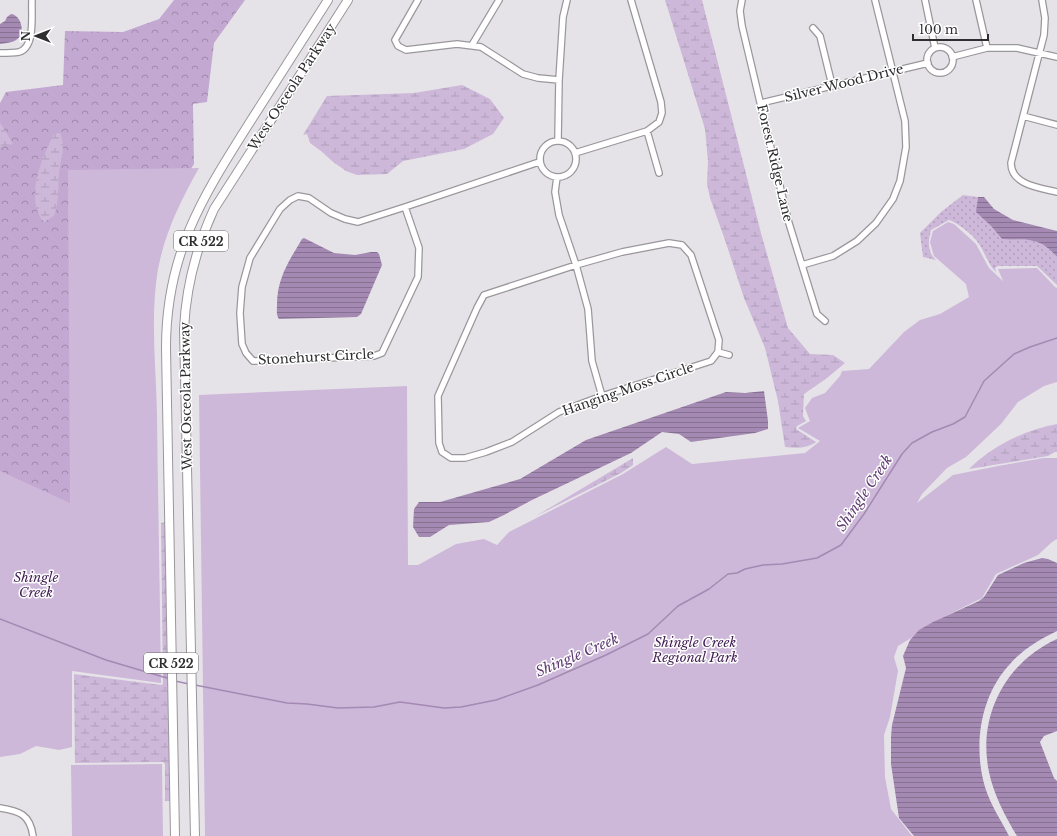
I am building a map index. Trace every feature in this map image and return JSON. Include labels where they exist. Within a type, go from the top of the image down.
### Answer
[{"type":"main road","name":"West Osceola Parkway","points":[[175,836],[166,328],[169,295],[178,257],[202,200],[227,158],[328,0]]},
{"type":"main road","name":"West Osceola Parkway","points":[[195,836],[184,329],[187,293],[205,228],[224,192],[348,0]]},
{"type":"street","points":[[0,53],[20,52],[28,46],[31,37],[32,0]]},
{"type":"street","points":[[418,0],[395,40],[398,46],[406,50],[456,44],[472,45],[481,47],[523,74],[538,78],[559,80]]},
{"type":"street","points":[[472,45],[499,0]]},
{"type":"street","points":[[558,140],[559,80],[563,17],[567,0]]},
{"type":"street","points":[[575,153],[647,131],[660,122],[662,113],[661,108],[631,0]]},
{"type":"street","name":"Forest Ridge Lane","points":[[742,0],[740,11],[742,26],[788,220],[817,314],[825,321]]},
{"type":"street","points":[[802,265],[832,256],[857,241],[876,223],[893,199],[900,181],[906,148],[905,121],[875,0]]},
{"type":"street","points":[[925,0],[935,48]]},
{"type":"street","points":[[976,0],[987,48]]},
{"type":"street","points":[[1042,0],[1045,18],[1044,35],[1011,163],[1011,169],[1016,178],[1027,184],[1057,192]]},
{"type":"street","points":[[813,28],[820,36],[832,86]]},
{"type":"street","points":[[942,47],[949,51],[952,57],[951,67],[942,72],[935,72],[930,68],[927,58],[930,52],[935,48],[942,47]]},
{"type":"street","points":[[952,57],[987,48],[1017,48],[1057,57]]},
{"type":"street","name":"Silver Wood Drive","points":[[761,103],[928,63]]},
{"type":"street","points":[[1023,116],[1057,125]]},
{"type":"street","points":[[647,131],[659,173]]},
{"type":"street","points":[[558,140],[570,144],[575,153],[576,161],[571,172],[563,177],[550,176],[545,172],[539,162],[539,155],[545,145],[551,141],[558,140]]},
{"type":"street","name":"Stonehurst Circle","points":[[405,208],[419,248],[418,277],[382,353],[374,356],[253,361],[246,353],[242,344],[240,313],[242,287],[250,258],[280,208],[290,200],[298,196],[309,198],[331,213],[345,219],[358,222],[405,208],[539,162]]},
{"type":"street","points":[[557,177],[555,192],[559,215],[576,265],[588,309],[592,361],[602,396]]},
{"type":"street","name":"Hanging Moss Circle","points":[[669,243],[682,245],[691,255],[719,340],[718,352],[711,361],[602,396],[559,412],[512,442],[486,452],[465,458],[451,458],[442,452],[439,442],[438,396],[477,308],[484,296],[576,265],[622,252],[669,243]]},
{"type":"street","points":[[718,352],[729,355]]},
{"type":"street","points":[[0,808],[11,809],[24,815],[32,828],[33,836]]},
{"type":"green space","points":[[174,0],[245,0],[214,43],[207,102],[193,104],[194,164],[175,194],[100,515],[0,488],[0,103],[6,92],[63,85],[65,31],[123,32],[159,19]]},
{"type":"green space","points":[[665,0],[702,0],[761,233],[788,328],[810,354],[833,355],[845,363],[804,394],[803,416],[806,421],[797,426],[796,429],[816,442],[805,447],[785,447],[778,401],[765,348],[744,298],[710,198],[707,184],[708,161],[705,129]]},
{"type":"green space","points":[[462,85],[490,99],[504,118],[493,134],[464,149],[403,161],[387,174],[357,175],[346,171],[310,143],[307,134],[303,135],[327,96],[414,93]]},
{"type":"green space","points":[[0,123],[1,124],[13,144],[0,147]]},
{"type":"green space","points":[[60,133],[63,148],[59,173],[57,205],[54,216],[44,222],[38,213],[35,202],[37,178],[40,166],[54,134]]},
{"type":"green space","points":[[199,168],[169,229],[158,269],[154,305],[161,683],[72,671],[72,747],[59,750],[36,746],[20,754],[0,757],[0,471],[70,503],[68,170]]},
{"type":"green space","points":[[963,195],[978,197],[977,212],[1002,239],[1036,240],[1049,249],[1057,257],[1057,285],[1037,266],[998,266],[995,268],[996,272],[973,237],[962,227],[949,220],[931,230],[929,246],[933,257],[936,260],[923,257],[920,233],[941,212]]},
{"type":"green space","name":"Shingle Creek Regional Park","points":[[948,222],[954,224],[976,244],[989,268],[1003,281],[998,269],[1037,268],[1057,288],[1057,382],[1044,386],[1018,402],[1001,424],[966,457],[947,468],[922,494],[917,503],[953,475],[1044,458],[1057,458],[1057,539],[1038,555],[996,574],[982,598],[928,625],[898,646],[894,657],[898,671],[890,717],[884,735],[885,777],[891,809],[912,836],[205,836],[199,395],[407,386],[408,565],[418,565],[456,544],[484,539],[497,545],[509,532],[623,474],[666,447],[692,464],[805,453],[820,441],[798,428],[810,421],[805,408],[812,398],[825,393],[840,376],[842,371],[869,369],[904,332],[920,320],[940,314],[969,297],[966,284],[934,256],[930,242],[933,231]]},
{"type":"green space","points":[[1057,424],[1057,452],[1048,456],[969,469],[988,453],[1009,440],[1033,430]]},
{"type":"green space","points":[[633,458],[633,465],[621,473],[536,516]]},
{"type":"green space","points":[[166,522],[171,801],[165,801],[165,764],[163,762],[75,763],[74,674],[161,685],[163,684],[161,523]]},
{"type":"green space","points":[[162,764],[163,836],[72,836],[71,765]]},
{"type":"shaded area","points":[[11,14],[15,15],[20,21],[22,30],[21,34],[14,41],[0,44],[0,24]]},
{"type":"shaded area","points":[[978,197],[984,197],[994,209],[1013,220],[1057,231],[1057,257],[1044,245],[1032,240],[1002,239],[976,212]]},
{"type":"shaded area","points":[[304,238],[334,253],[355,255],[377,252],[379,254],[382,265],[361,314],[357,317],[279,319],[277,312],[281,278],[302,239]]},
{"type":"shaded area","points":[[764,391],[768,429],[755,433],[691,442],[679,434],[662,432],[631,453],[489,522],[449,525],[430,537],[419,537],[413,527],[414,509],[419,502],[440,502],[520,479],[586,440],[726,392],[745,393]]},
{"type":"shaded area","points":[[1042,558],[1057,563],[1057,631],[1038,641],[1010,664],[992,691],[982,722],[980,739],[981,771],[987,793],[1009,836],[914,836],[899,818],[891,764],[892,725],[906,668],[903,656],[910,640],[919,630],[933,622],[979,601],[984,597],[998,575],[1024,563]]},
{"type":"shaded area","points":[[1057,639],[1057,731],[1044,736],[1040,742],[1054,778],[1057,781],[1057,836],[1017,836],[1000,805],[991,780],[986,751],[987,731],[992,711],[999,693],[1010,676],[1023,662],[1039,649]]},
{"type":"waterway","name":"Shingle Creek","points":[[195,685],[287,703],[338,708],[374,707],[400,702],[444,708],[461,707],[496,700],[538,685],[606,655],[648,634],[678,606],[709,589],[728,574],[737,573],[745,569],[763,565],[782,564],[817,558],[841,545],[864,514],[902,454],[912,443],[965,417],[984,381],[1014,354],[1057,338]]},
{"type":"waterway","name":"Shingle Creek","points":[[0,619],[106,660],[170,679]]},
{"type":"waterway","name":"Shingle Creek","points":[[175,681],[189,684]]}]
